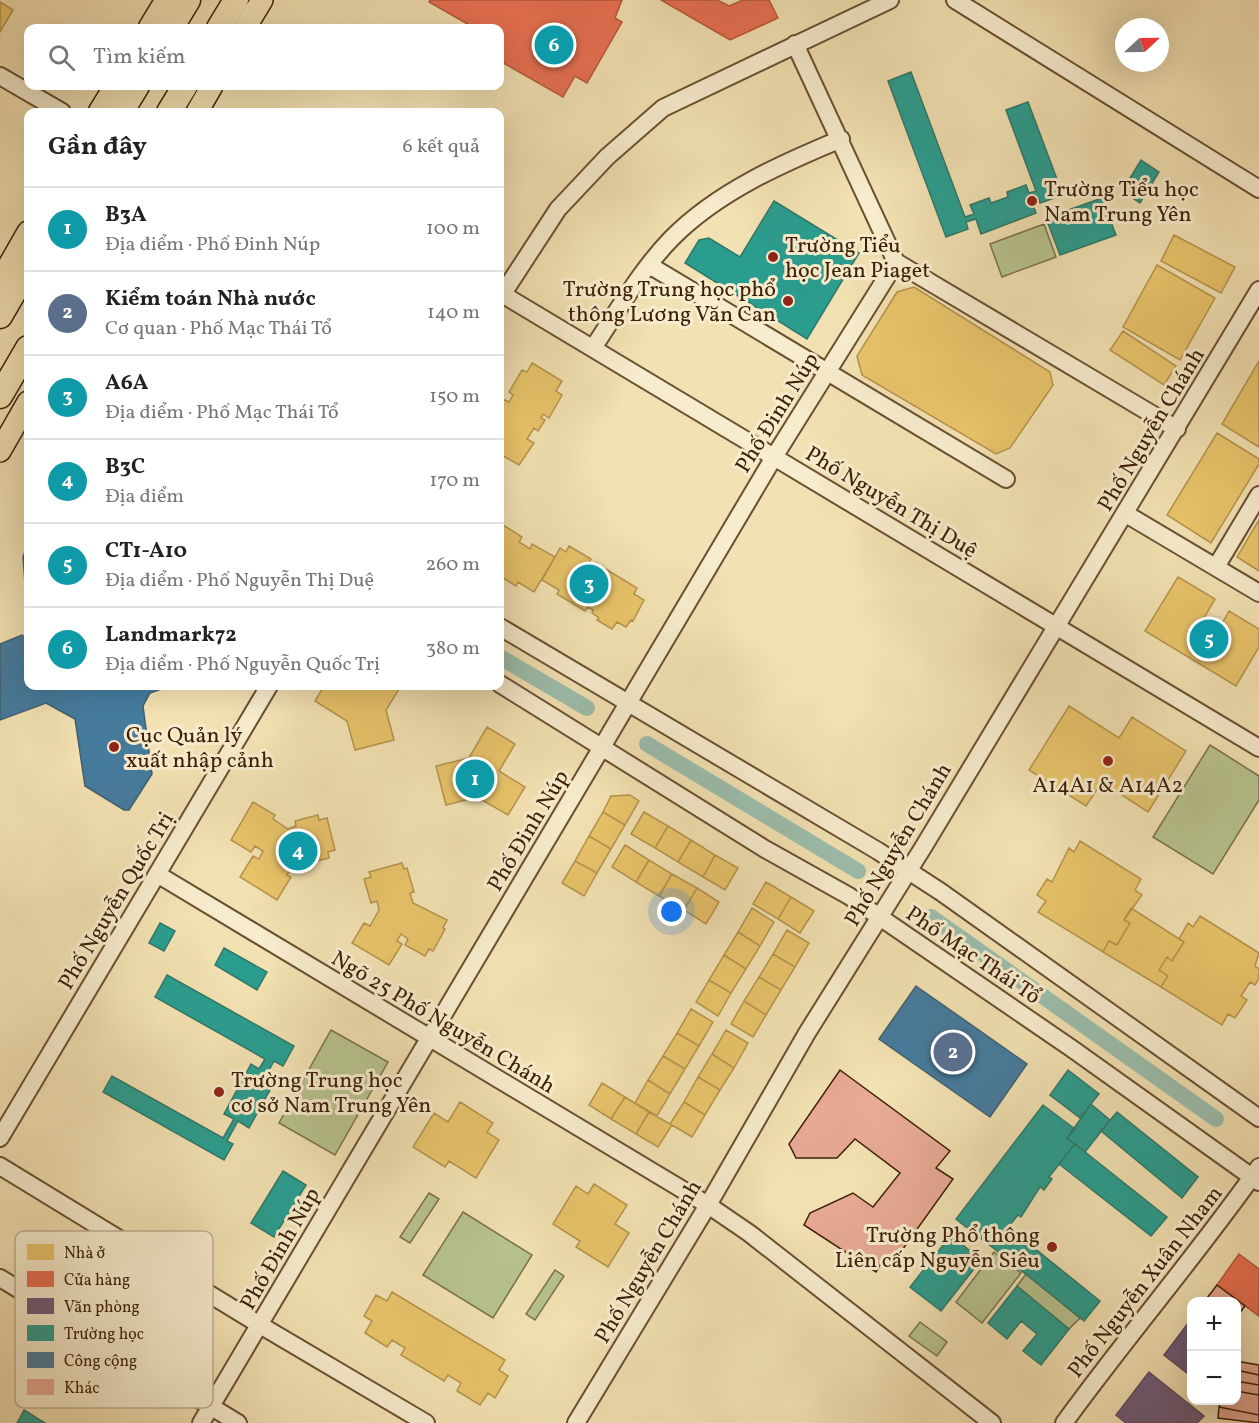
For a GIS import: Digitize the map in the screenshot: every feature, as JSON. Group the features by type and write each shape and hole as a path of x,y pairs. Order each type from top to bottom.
{"highway":[{"path":"173,24 188,0"},
{"path":"221,24 236,0"},
{"path":"123,108 135,90"},
{"path":"171,108 183,90"},
{"path":"0,316 24,275"},
{"path":"0,396 24,355"}],"main road":[{"path":"151,24 166,0"},
{"path":"247,24 262,0"},
{"path":"101,108 113,90"},
{"path":"198,108 210,90"},
{"path":"0,281 24,239"},
{"path":"0,451 24,410"}],"street":[{"path":"504,291 558,209 584,180 663,108 890,0"},
{"path":"955,0 1259,189"},
{"path":"795,44 841,139 896,262 1177,429"},
{"path":"0,76 24,90"},
{"path":"24,90 55,108"},
{"path":"593,348 649,265 685,226 724,197 785,162 841,139"},
{"name":"Phố Đinh Núp","path":"213,1404 774,457 896,262"},
{"path":"649,265 1006,479"},
{"name":"Phố Nguyễn Thị Duệ","path":"504,298 593,348 956,564 1054,626 1259,748"},
{"name":"Phố Nguyễn Chánh","path":"576,1423 708,1205 807,1033 908,871 1054,626 1126,514 1257,298"},
{"path":"1216,567 1259,495"},
{"path":"1126,514 1259,593"},
{"name":"Phố Mạc Thái Tổ","path":"504,629 908,871 1259,1118"},
{"name":"Phố Mạc Thái Tổ","path":"504,686 765,849 849,896 1257,1175"},
{"name":"Phố Nguyễn Quốc Trị","path":"0,1138 267,690"},
{"name":"Ngõ 25 Phố Nguyễn Chánh","path":"157,874 708,1205 749,1233 992,1423"},
{"path":"0,1166 106,1231"},
{"name":"Phố Nguyễn Xuân Nham","path":"1064,1423 1128,1336 1257,1175"},
{"path":"0,1278 15,1287"},
{"path":"213,1296 426,1423"},
{"name":"Phố Đinh Núp","path":"201,1423 210,1408"},
{"path":"213,1408 238,1423"}],"green space":[{"path":"1044,224 1056,257 1002,277 990,244"},
{"path":"1210,745 1259,776 1259,800 1213,874 1153,837"},
{"path":"331,1030 388,1062 335,1155 279,1123"},
{"path":"429,1193 439,1199 410,1243 400,1237"},
{"path":"463,1212 532,1255 493,1318 423,1275"},
{"path":"994,1252 1021,1273 982,1323 956,1302"},
{"path":"555,1270 564,1276 535,1320 526,1314"},
{"path":"1026,1274 1080,1318 1069,1329 1017,1286"},
{"path":"920,1322 947,1342 937,1356 909,1336"}],"building: Nhà ở":[{"path":"0,2 13,10 0,32"},
{"path":"1174,235 1235,267 1221,293 1161,261"},
{"path":"1157,265 1215,298 1180,360 1123,327"},
{"path":"914,287 1050,372 1053,385 1010,448 996,454 862,375 857,356 897,292"},
{"path":"1123,331 1176,366 1164,385 1110,350"},
{"path":"1259,361 1259,447 1222,424"},
{"path":"532,363 562,381 556,391 562,395 549,418 543,414 541,418 545,420 538,431 534,428 527,439 534,443 519,465 504,456 504,400 509,402 513,395 509,392 522,370 527,372"},
{"path":"1217,433 1259,459 1259,464 1211,543 1167,515"},
{"path":"1259,520 1259,571 1237,557"},
{"path":"504,526 522,537 519,542 530,549 532,544 555,557 534,592 518,582 516,586 504,578"},
{"path":"569,546 591,559 587,565 593,568 596,563 637,588 634,594 644,600 633,621 631,620 626,627 617,622 612,629 597,620 599,618 592,613 593,610 588,607 585,611 557,594 559,590 542,580 560,548 566,552"},
{"path":"1178,577 1215,599 1203,620 1219,629 1229,611 1259,629 1259,647 1236,686 1145,631"},
{"path":"322,690 398,690 386,710 394,740 355,750 347,721 315,701"},
{"name":"A14A1 & A14A2","path":"1069,706 1119,738 1132,717 1186,751 1148,812 1102,782 1086,806 1029,770"},
{"path":"487,727 515,744 499,771 525,787 508,815 477,797 446,805 436,766 469,758"},
{"path":"630,795 639,801 625,825 603,812 611,796"},
{"path":"253,802 275,815 273,819 288,829 296,826 295,821 318,815 319,820 327,818 335,850 328,852 329,858 305,864 304,859 295,861 287,875 291,877 277,900 240,877 253,856 259,859 263,851 255,846 251,852 231,840"},
{"path":"603,812 625,825 611,849 589,836"},
{"path":"644,812 668,826 655,848 631,834"},
{"path":"668,826 691,840 678,862 655,848"},
{"path":"589,836 611,849 597,873 575,861"},
{"path":"691,840 715,855 703,877 678,862"},
{"path":"1080,841 1141,879 1135,890 1142,895 1124,920 1130,923 1117,945 1109,941 1103,952 1038,912 1046,901 1037,895 1047,879 1052,882 1069,848 1074,852"},
{"path":"625,845 649,860 636,882 612,867"},
{"path":"715,855 738,868 725,890 703,877"},
{"path":"649,860 672,874 659,896 636,882"},
{"path":"575,861 597,873 584,896 562,883"},
{"path":"402,863 404,869 407,868 414,892 410,893 413,903 447,920 443,928 445,929 433,951 429,949 425,956 405,945 408,939 401,934 397,941 402,944 389,965 352,943 364,923 370,926 379,910 377,901 371,903 364,879 371,877 369,872"},
{"path":"672,874 697,888 684,910 659,896"},
{"path":"766,882 791,897 778,919 753,904"},
{"path":"697,888 719,902 706,924 684,910"},
{"path":"791,897 814,911 800,933 778,919"},
{"path":"752,908 774,922 760,946 738,932"},
{"path":"1131,908 1184,942 1172,961 1167,957 1159,970 1168,976 1161,987 1103,952 1109,941 1117,945 1130,923 1124,920"},
{"path":"1200,916 1259,953 1255,966 1259,969 1259,978 1255,985 1250,982 1241,996 1247,1000 1235,1018 1228,1014 1222,1025 1161,987 1168,976 1159,970 1167,957 1172,961 1184,942 1179,939 1188,923 1193,927"},
{"path":"787,930 809,943 795,967 773,954"},
{"path":"738,932 760,946 746,969 724,955"},
{"path":"773,954 795,967 781,990 759,977"},
{"path":"724,955 746,969 731,993 709,980"},
{"path":"759,977 781,990 766,1015 744,1001"},
{"path":"709,980 731,993 718,1016 696,1002"},
{"path":"744,1001 766,1015 753,1037 731,1024"},
{"path":"691,1009 713,1022 699,1046 677,1033"},
{"path":"726,1030 748,1043 734,1068 712,1054"},
{"path":"677,1033 699,1046 685,1069 663,1056"},
{"path":"712,1054 734,1068 720,1090 698,1077"},
{"path":"663,1056 685,1069 670,1094 648,1080"},
{"path":"698,1077 720,1090 705,1115 684,1102"},
{"path":"648,1080 670,1094 657,1116 635,1103"},
{"path":"602,1083 625,1097 611,1119 589,1105"},
{"path":"625,1097 649,1112 636,1134 611,1119"},
{"path":"460,1102 493,1123 487,1132 499,1140 476,1178 449,1161 445,1167 413,1147 434,1113 448,1122"},
{"path":"684,1102 705,1115 692,1137 670,1124"},
{"path":"649,1112 672,1125 658,1147 636,1134"},
{"path":"594,1184 627,1205 615,1224 629,1233 608,1267 576,1247 580,1241 553,1224 576,1186 588,1194"},
{"path":"392,1292 505,1360 499,1370 508,1376 495,1398 488,1393 480,1405 457,1391 461,1383 448,1375 444,1381 401,1355 405,1348 392,1340 387,1347 365,1333 372,1321 364,1316 376,1295 387,1301"}],"building: Cửa hàng":[{"path":"430,0 622,0 615,18 622,22 587,83 575,76 563,97 504,63 504,24 468,24 429,2"},
{"path":"661,0 717,0 729,6 743,0 769,0 778,18 730,40"},
{"path":"1239,1254 1259,1269 1259,1316 1241,1303 1241,1297 1233,1297 1217,1285"}],"building: Văn phòng":[{"path":"1187,1325 1187,1373 1164,1355"},
{"path":"1149,1372 1187,1402 1187,1405 1204,1416 1197,1423 1126,1423 1116,1415"}],"building: Trường học":[{"path":"911,72 965,217 974,214 970,205 989,198 991,203 1008,197 1007,192 1026,185 1029,193 1036,191 1006,110 1028,102 1063,195 1040,203 1039,199 1032,202 1036,213 981,234 976,219 966,222 968,229 946,237 888,81"},
{"path":"1141,160 1159,172 1140,203 1122,191"},
{"path":"1102,198 1116,235 1060,255 1046,218"},
{"name":"Trường Trung học phổ thông Lương Văn Can","path":"774,201 859,253 807,339 685,263 699,240 709,238 740,257"},
{"path":"160,923 175,931 164,951 149,943"},
{"path":"224,948 267,972 257,990 215,965"},
{"path":"167,975 294,1046 283,1066 274,1061 267,1074 276,1079 249,1128 238,1121 227,1141 233,1144 224,1160 103,1092 112,1076 223,1138 234,1119 224,1114 251,1064 259,1069 265,1059 155,997"},
{"path":"1068,1070 1099,1094 1080,1118 1050,1095"},
{"path":"1091,1104 1110,1120 1085,1152 1067,1138"},
{"path":"1043,1105 1075,1129 1067,1138 1075,1144 1049,1177 1052,1179 1044,1190 1040,1187 1021,1217 1018,1215 992,1247 956,1219"},
{"path":"1117,1112 1198,1177 1182,1198 1101,1131"},
{"path":"1075,1144 1167,1217 1151,1236 1059,1164"},
{"path":"283,1171 306,1185 274,1237 251,1223"},
{"path":"1008,1227 1100,1301 1084,1321 992,1247"},
{"path":"951,1235 981,1260 941,1311 910,1287"},
{"path":"1017,1286 1069,1329 1041,1365 1023,1351 1037,1334 1021,1321 1007,1339 988,1323"},
{"path":"24,1410 45,1423 17,1423"}],"building: Công cộng":[{"name":"Cục Quản lý xuất nhập cảnh","path":"22,635 24,636 24,690 159,690 150,693 143,706 152,774 129,810 124,810 85,786 75,719 46,703 0,720 0,644"},
{"path":"916,986 1027,1064 990,1117 879,1039"}],"building: Khác":[{"path":"840,1070 950,1151 936,1168 953,1179 890,1267 882,1262 876,1272 804,1225 810,1213 853,1193 873,1207 900,1173 855,1139 837,1158 796,1158 789,1144"},
{"path":"1217,1285 1233,1297 1208,1297"},
{"path":"1241,1362 1259,1365 1259,1375 1241,1371"},
{"path":"1241,1371 1259,1375 1259,1385 1241,1382"},
{"path":"1241,1382 1259,1385 1259,1395 1241,1392"},
{"path":"1241,1392 1259,1395 1259,1415 1219,1407 1220,1405 1241,1405"},
{"path":"1219,1407 1259,1415 1259,1423 1218,1418"}],"waterway":[{"path":"504,659 587,708"},
{"path":"647,744 858,871"},
{"path":"931,917 1216,1119"}],"place":[{"name":"Landmark72","path":"554,45"},
{"name":"Trường Tiểu học Nam Trung Yên","path":"1032,201"},
{"name":"Trường Tiểu học Jean Piaget","path":"773,257"},
{"name":"Trường Trung học phổ thông Lương Văn Can","path":"788,301"},
{"name":"A6A","path":"589,584"},
{"name":"CT1-A10","path":"1209,639"},
{"name":"Cục Quản lý xuất nhập cảnh","path":"114,747"},
{"name":"A14A1 & A14A2","path":"1108,761"},
{"name":"B3A","path":"475,779"},
{"name":"B3C","path":"298,851"},
{"name":"Kiểm toán Nhà nước","path":"953,1052"},
{"name":"Trường Trung học cơ sở Nam Trung Yên","path":"219,1092"},
{"name":"Trường Phổ thông Liên cấp Nguyễn Siêu","path":"1052,1247"}]}
